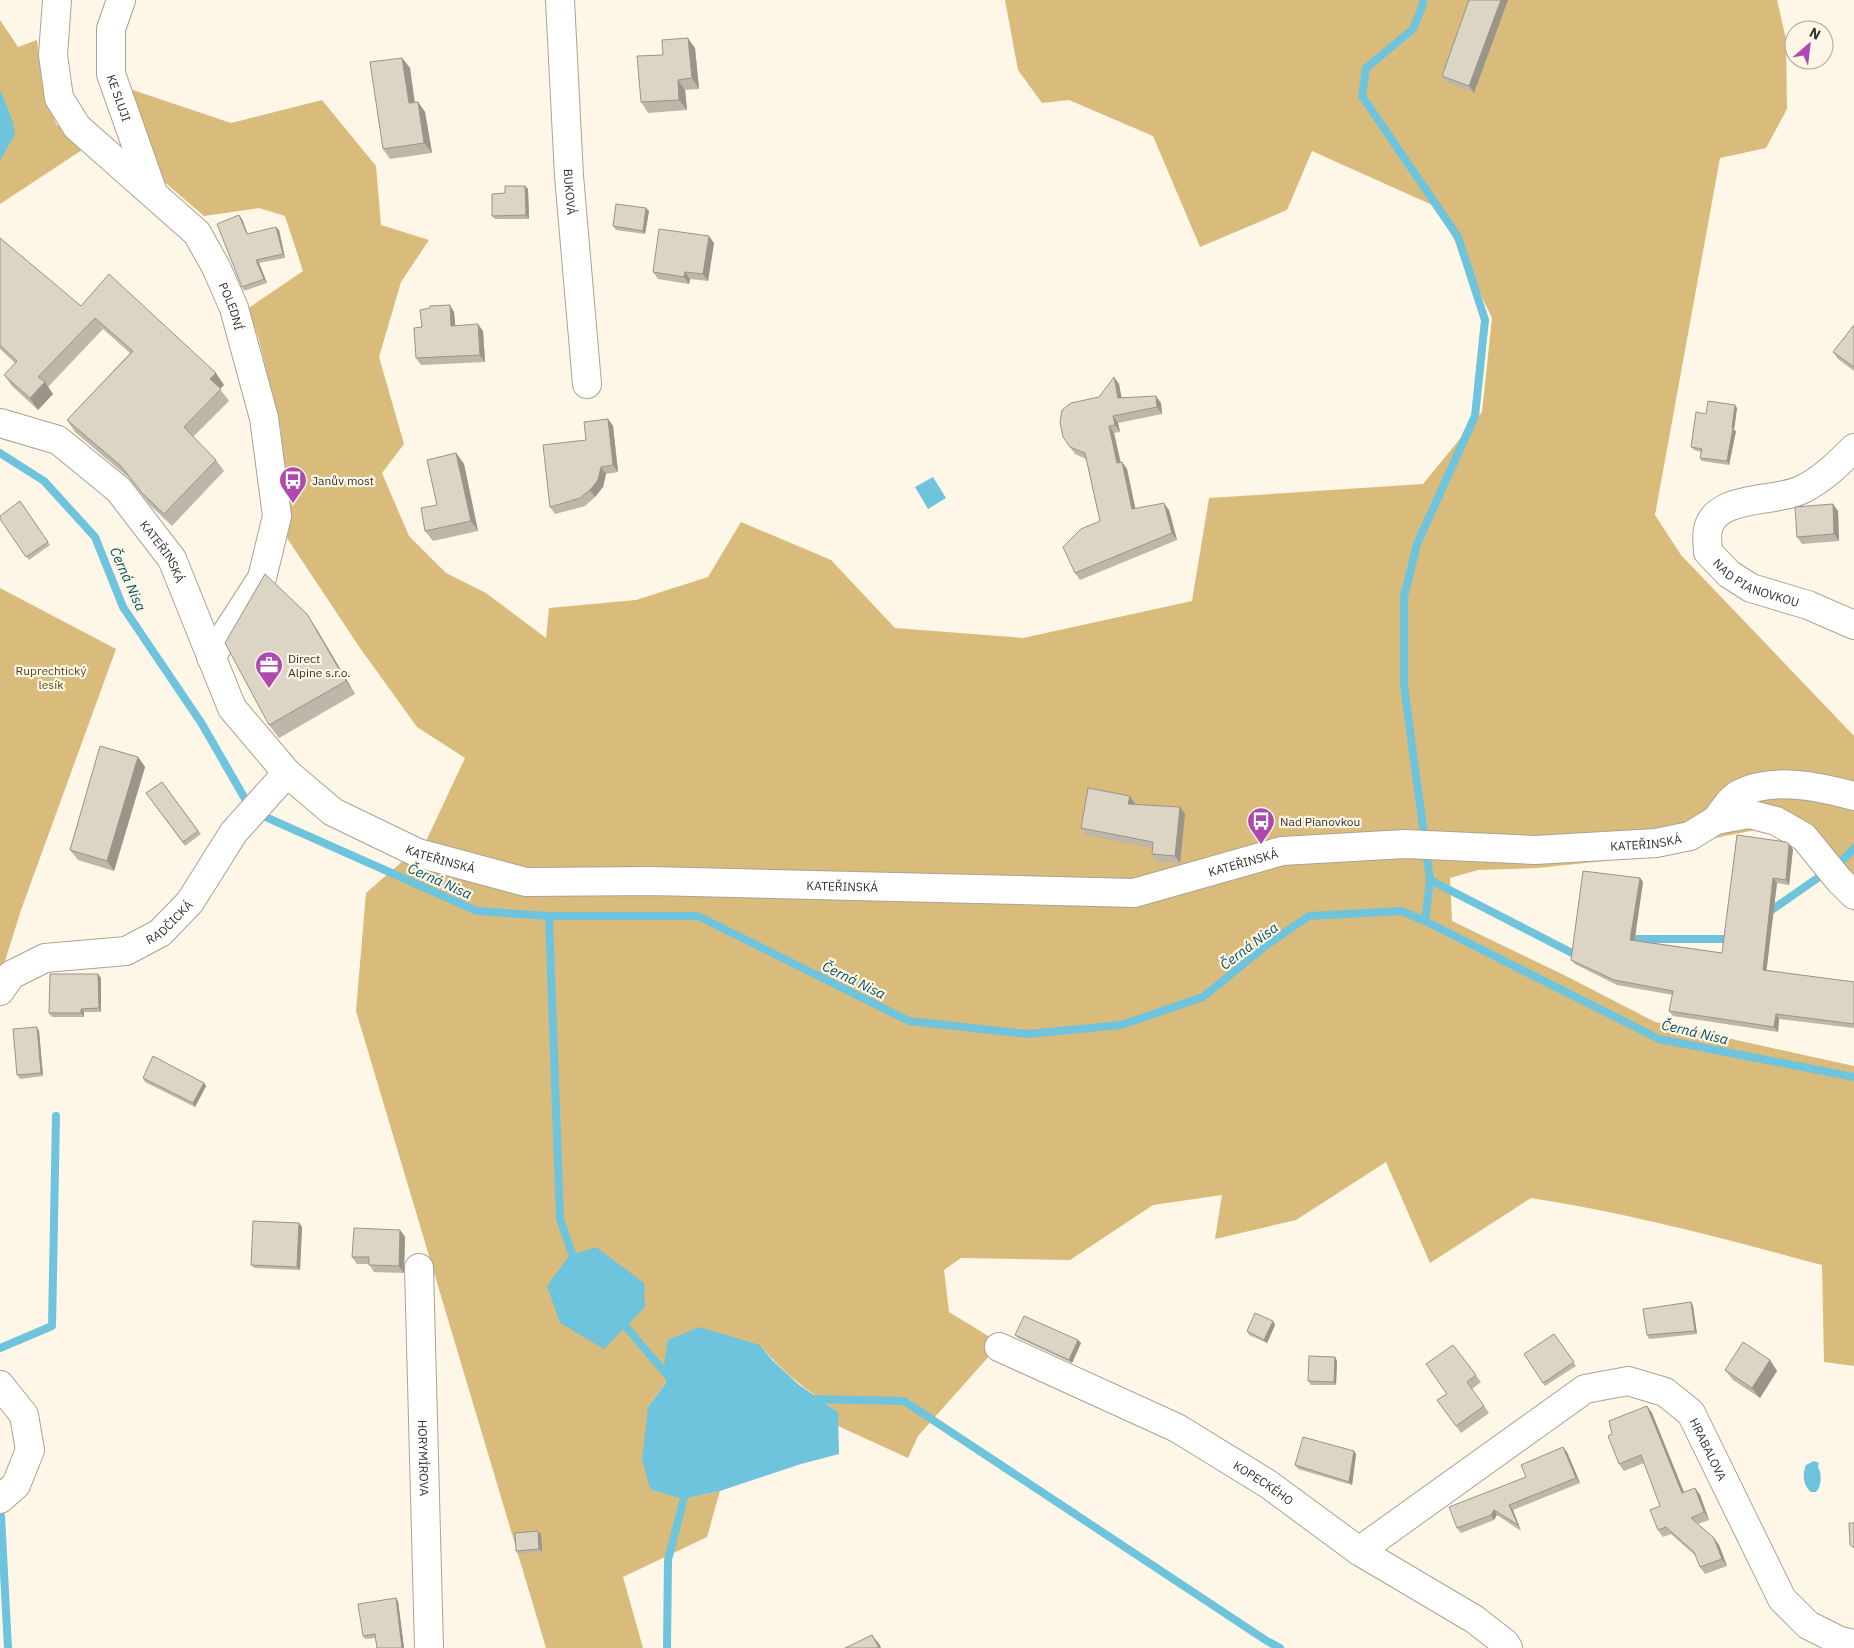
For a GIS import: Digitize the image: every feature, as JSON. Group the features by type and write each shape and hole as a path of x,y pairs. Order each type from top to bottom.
{"street":[{"name":"POLEDNÍ","path":"57,0 53,54 59,98 77,127 197,233 216,267 234,308 264,418 277,516 262,578 211,657"},
{"name":"KE SLUJI","path":"121,0 111,29 111,74 153,193"},
{"name":"BUKOVÁ","path":"560,0 569,176 587,384"},
{"name":"KATEŘINSKÁ","path":"0,423 58,440 119,490 172,559 232,708 288,773 333,812 418,853 526,882 650,881 1134,893 1282,851 1405,844 1535,850 1656,843 1690,836 1716,820 1749,814 1776,821 1804,837 1839,880 1854,895"},
{"name":"NAD PIANOVKOU","path":"1854,448 1831,471 1802,490 1737,504 1720,511 1714,516 1708,530 1708,552 1729,574 1750,588 1808,605 1854,625"},
{"name":"RADČICKÁ","path":"0,991 11,975 45,958 126,951 160,933 190,902 234,832 288,773"},
{"path":"1716,820 1738,794 1753,788 1778,784 1816,786 1854,796"},
{"name":"HORYMÍROVA","path":"420,1268 429,1648"},
{"name":"KOPECKÉHO","path":"1000,1347 1177,1428 1268,1484 1359,1551 1474,1619 1505,1643 1508,1648"},
{"name":"HRABALOVA","path":"1359,1551 1585,1389 1628,1381 1665,1392 1691,1413 1782,1599 1808,1625 1840,1641 1854,1644"},
{"path":"0,1385 24,1415 30,1450 16,1485 0,1499"}],"green space":[{"path":"1005,0 1777,0 1784,30 1784,70 1786,70 1787,109 1766,148 1720,158 1655,515 1681,555 1854,736 1854,912 1822,845 1766,828 1720,837 1650,856 1538,868 1478,870 1450,878 1452,921 1568,977 1655,1022 1854,1066 1854,1366 1824,1362 1822,1265 1714,1236 1641,1219 1531,1198 1430,1263 1386,1162 1296,1220 1215,1239 1222,1195 1153,1205 1070,1260 961,1258 944,1270 949,1312 1008,1348 991,1354 918,1436 908,1458 838,1426 838,1412 787,1373 760,1345 664,1363 666,1383 648,1407 683,1499 720,1491 707,1537 623,1577 643,1648 546,1648 356,1011 366,893 426,841 465,758 417,727 360,648 287,538 282,476 281,430 258,336 247,309 303,271 285,216 259,208 204,216 161,179 127,88 231,123 322,100 376,166 381,225 429,240 401,282 379,357 404,444 382,473 409,536 446,573 486,593 546,638 549,608 636,600 708,577 741,522 831,560 895,628 1023,638 1192,601 1209,498 1423,484 1482,412 1492,318 1439,208 1312,151 1287,210 1200,247 1153,136 1069,100 1042,103 1018,70"},
{"path":"0,20 18,47 37,40 42,80 56,124 85,148 0,204"},
{"name":"Ruprechtický lesík","path":"0,588 116,649 21,910 0,977"}],"water":[{"path":"0,89 13,122 15,134 0,161"},
{"path":"933,477 946,498 928,509 915,487"},
{"path":"596,1247 644,1283 645,1307 604,1349 560,1323 547,1286 569,1256"},
{"path":"699,1327 760,1345 772,1360 798,1384 838,1412 839,1454 801,1464 720,1491 683,1499 650,1489 642,1459 648,1407 666,1383 664,1363 668,1340"},
{"path":"1814,1461 1819,1463 1821,1480 1816,1492 1811,1492 1805,1483 1804,1472 1806,1465"}],"building":[{"path":"1469,0 1501,0 1469,86 1442,76"},
{"path":"688,38 692,78 678,80 679,100 641,102 637,56 663,55 662,40"},
{"path":"402,58 409,103 418,102 424,143 383,149 370,62"},
{"path":"505,186 525,186 526,215 492,216 492,194 505,193"},
{"path":"616,204 646,208 643,231 613,226"},
{"path":"239,215 247,234 276,227 283,254 256,260 264,279 242,287 217,224"},
{"path":"659,229 709,236 703,274 685,272 684,277 653,272"},
{"path":"0,238 81,306 109,274 216,373 210,379 221,389 184,427 216,460 164,514 142,493 121,466 67,420 133,351 95,318 38,377 45,382 30,398 4,375 17,361 0,345"},
{"path":"450,305 451,326 478,324 480,355 416,358 414,328 422,327 420,310 430,308 430,306"},
{"path":"1854,325 1854,367 1833,352"},
{"path":"1114,377 1118,398 1156,396 1157,407 1113,416 1115,425 1109,426 1117,463 1122,462 1132,509 1164,503 1172,533 1075,573 1063,547 1081,529 1100,521 1085,453 1070,447 1063,437 1060,422 1062,410 1071,403 1099,397"},
{"path":"1708,401 1735,405 1727,461 1700,458 1702,449 1691,447 1696,412 1706,414"},
{"path":"608,419 613,465 601,467 598,480 580,498 550,507 543,445 586,440 584,422"},
{"path":"456,453 471,521 425,531 421,508 437,505 427,460"},
{"path":"20,501 48,542 26,557 0,519 0,516"},
{"path":"1833,504 1834,534 1797,537 1795,507"},
{"path":"265,574 307,614 346,681 269,725 225,643"},
{"path":"100,746 138,757 107,861 70,850"},
{"path":"162,782 198,831 183,842 146,793"},
{"path":"1088,788 1130,796 1128,804 1180,807 1175,856 1152,854 1153,842 1081,828"},
{"path":"1737,835 1789,844 1786,880 1773,878 1763,970 1854,982 1854,1024 1776,1014 1774,1027 1669,1011 1673,991 1614,980 1571,960 1583,871 1640,878 1630,940 1722,953"},
{"path":"50,974 98,974 99,1008 81,1009 81,1013 49,1013"},
{"path":"37,1027 41,1073 17,1075 13,1029"},
{"path":"153,1056 204,1083 193,1103 143,1078"},
{"path":"253,1221 299,1223 297,1267 251,1265"},
{"path":"354,1228 400,1230 399,1266 369,1265 369,1257 352,1257"},
{"path":"1691,1302 1695,1331 1647,1335 1643,1309"},
{"path":"1255,1313 1273,1321 1264,1340 1247,1331"},
{"path":"1024,1316 1078,1340 1069,1360 1015,1335"},
{"path":"1554,1334 1574,1362 1543,1383 1524,1354"},
{"path":"1743,1342 1770,1360 1752,1388 1725,1370"},
{"path":"1453,1345 1476,1375 1467,1382 1484,1406 1456,1426 1437,1400 1447,1394 1426,1364"},
{"path":"1309,1356 1335,1357 1334,1382 1308,1381"},
{"path":"1647,1406 1682,1493 1695,1488 1704,1512 1691,1518 1714,1538 1722,1559 1700,1567 1694,1552 1666,1527 1658,1530 1650,1510 1660,1506 1641,1455 1619,1464 1608,1436 1612,1434 1609,1421"},
{"path":"1303,1437 1354,1451 1349,1482 1295,1465"},
{"path":"1563,1447 1576,1478 1509,1505 1518,1525 1494,1510 1491,1515 1457,1528 1449,1507 1526,1477 1521,1465"},
{"path":"1849,1523 1854,1523 1854,1548 1850,1545"},
{"path":"538,1531 539,1549 516,1551 515,1533"},
{"path":"396,1598 402,1648 377,1648 375,1634 363,1636 358,1604"},
{"path":"872,1635 879,1648 845,1648"}],"waterway":[{"path":"1423,0 1413,29 1366,68 1362,96 1458,237 1485,320 1475,416 1417,544 1404,597 1404,685 1430,880 1425,921"},
{"name":"Černá Nisa","path":"0,453 44,481 95,537 123,607 202,724 252,811 477,911 549,916 698,916 909,1021 1028,1034 1121,1025 1203,997 1268,944 1309,916 1401,911 1425,921 1659,1039 1854,1077"},
{"path":"1766,914 1842,861 1854,848"},
{"path":"1430,880 1574,954 1580,952"},
{"path":"549,916 560,1219 576,1265"},
{"path":"1624,939 1732,938"},
{"path":"0,1348 52,1326 56,1116"},
{"path":"620,1320 668,1376 673,1378"},
{"path":"811,1399 904,1401 1280,1648"},
{"path":"667,1648 668,1560 686,1490"},
{"path":"1,1516 8,1648"}],"place":[{"name":"Janův most","path":"293,504"},
{"name":"Direct Alpine s.r.o.","path":"269,689"},
{"name":"Nad Pianovkou","path":"1261,845"}]}
